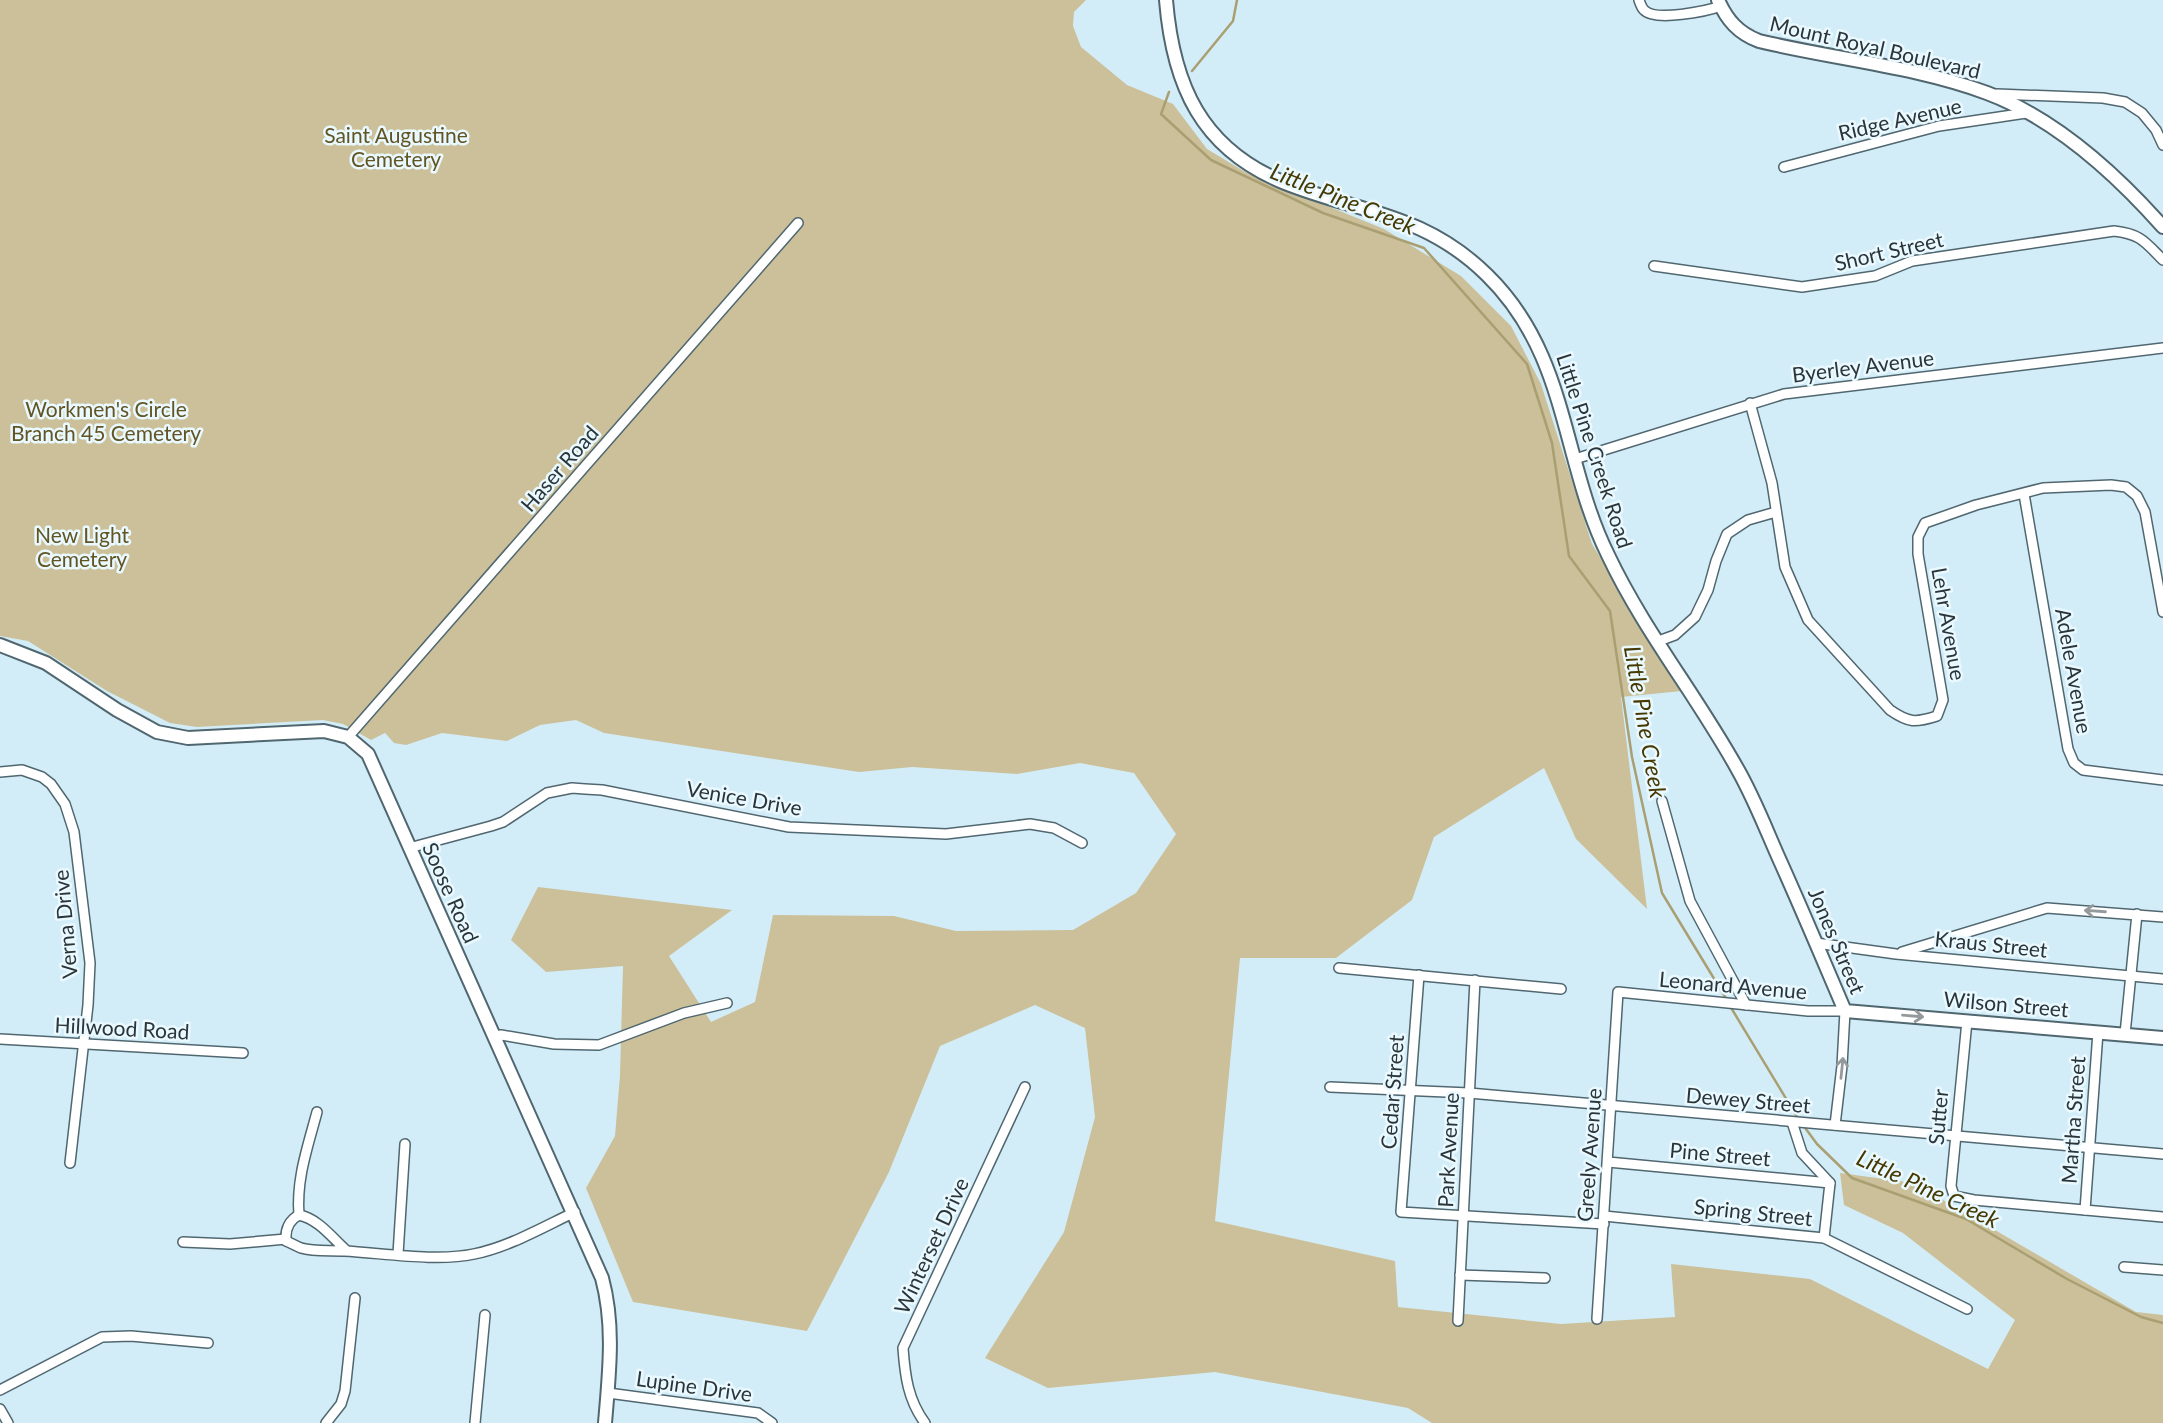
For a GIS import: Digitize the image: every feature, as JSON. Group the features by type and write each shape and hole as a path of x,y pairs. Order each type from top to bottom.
{"street":[{"name":"Little Pine Creek Road","path":"1166,0 1171,41 1181,83 1205,122 1236,155 1255,169 1288,184 1390,215 1422,229 1466,256 1504,292 1545,358 1587,502 1606,552 1656,642 1738,769 1763,821"},
{"path":"1640,0 1647,13 1670,15 1692,14 1719,3"},
{"name":"Mount Royal Boulevard","path":"1719,3 1736,28 1759,41 1951,82 1989,94 2026,113 2092,157 2163,227"},
{"path":"1989,94 2103,98 2125,102 2160,129 2163,145"},
{"name":"Ridge Avenue","path":"1784,167 1939,126 2026,113"},
{"name":"Haser Road","path":"348,737 798,223"},
{"name":"Short Street","path":"1654,266 1802,287 1875,276 1912,261 2114,231 2132,233 2163,260"},
{"name":"Byerley Avenue","path":"1575,459 1751,402 1784,394 2163,348"},
{"name":"Lehr Avenue","path":"1751,402 1772,482 1785,568 1808,620 1890,710 1902,718 1919,722 1937,716 1943,700 1918,554 1918,537 1925,523 1976,505 2043,488 2111,485 2126,487 2137,496 2145,512 2163,612"},
{"name":"Adele Avenue","path":"2024,494 2068,749 2074,763 2083,770 2163,780"},
{"path":"1656,642 1675,635 1695,617 1708,590 1727,534 1748,520 1776,512"},
{"path":"0,645 46,663 140,724 165,734 210,738 315,731 348,737"},
{"name":"Soose Road","path":"348,737 368,754 575,1212 602,1278 608,1300 611,1333 605,1423"},
{"name":"Verna Drive","path":"0,772 22,770 42,777 60,794 70,817 89,949 88,1005 70,1163"},
{"name":"Venice Drive","path":"409,848 491,827 547,793 572,788 602,790 813,830 946,834 1030,824 1054,828 1082,843"},
{"path":"1662,802 1690,901 1746,1005"},
{"name":"Jones Street","path":"1763,821 1845,1011 1835,1125"},
{"path":"1896,954 2047,908 2163,917"},
{"path":"2125,1034 2137,914"},
{"name":"Kraus Street","path":"1816,943 1896,954 2163,979"},
{"path":"1339,968 1561,989"},
{"name":"Cedar Street","path":"1401,1212 1419,975"},
{"name":"Park Avenue","path":"1458,1321 1475,980"},
{"name":"Leonard Avenue","path":"1618,992 1808,1011 1845,1011"},
{"name":"Greely Avenue","path":"1597,1319 1618,992"},
{"path":"495,1036 554,1044 599,1045 684,1013 727,1003"},
{"name":"Wilson Street","path":"1845,1011 2163,1038"},
{"name":"Sutter","path":"1967,1021 1951,1186 1954,1196 2085,1210"},
{"name":"Martha Street","path":"2085,1210 2098,1032"},
{"name":"Hillwood Road","path":"0,1040 243,1053"},
{"name":"Winterset Drive","path":"925,1423 915,1408 905,1378 903,1348 1026,1087"},
{"name":"Dewey Street","path":"1330,1087 1469,1093 2163,1154"},
{"path":"299,1215 299,1180 317,1112"},
{"path":"1792,1122 1802,1153 1830,1183 1824,1238"},
{"path":"398,1254 405,1144"},
{"name":"Pine Street","path":"1608,1162 1830,1183"},
{"path":"2085,1210 2163,1217"},
{"path":"183,1242 230,1244 286,1238 302,1248 455,1256 475,1254 498,1247 575,1212"},
{"name":"Spring Street","path":"1401,1212 1604,1220 1824,1238 1967,1309"},
{"path":"286,1238 289,1223 299,1215"},
{"path":"299,1215 320,1226 347,1251"},
{"path":"2124,1267 2163,1270"},
{"path":"1460,1275 1545,1278"},
{"path":"326,1423 341,1404 345,1391 355,1298"},
{"path":"475,1423 485,1315"},
{"path":"0,1390 102,1337 131,1336 208,1343"},
{"name":"Lupine Drive","path":"608,1393 758,1413 772,1423"},
{"path":"0,1409 8,1423"}],"green space":[{"path":"0,0 1086,0 1074,12 1073,26 1081,47 1127,85 1173,104 1207,149 1247,173 1384,229 1461,276 1511,326 1541,384 1592,544 1682,691 1621,697 1647,909 1576,839 1544,768 1434,837 1412,900 1336,958 1240,958 1215,1221 1395,1261 1398,1307 1561,1324 1675,1317 1671,1264 1810,1279 1988,1369 2015,1320 1903,1233 1844,1205 1840,1173 1914,1183 2136,1312 2163,1315 2163,1423 1432,1423 1408,1408 1215,1372 1048,1388 985,1358 1064,1232 1095,1117 1085,1028 1035,1005 940,1046 889,1172 807,1331 633,1302 586,1188 615,1136 620,1075 623,966 546,972 511,940 538,887 732,910 669,956 711,1022 755,1002 773,915 894,916 956,931 1073,930 1136,893 1176,834 1134,773 1080,763 1017,774 912,767 859,772 604,733 576,720 540,725 507,741 442,733 406,745 394,743 385,733 371,740 343,724 323,720 197,727 170,723 107,691 28,641 0,636"}],"waterway":[{"name":"Little Pine Creek","path":"1192,71 1233,21 1237,0"},
{"name":"Little Pine Creek","path":"1169,92 1161,114 1211,160 1323,213 1424,248 1527,364 1552,443 1569,556 1610,611 1632,757 1662,893 1727,1000"},
{"name":"Little Pine Creek","path":"1730,1006 1799,1120"},
{"name":"Little Pine Creek","path":"1803,1125 1817,1144 1852,1178 1966,1219 2067,1279 2141,1317 2163,1323"}],"park label":[{"name":"Saint Augustine Cemetery","path":"396,148"},
{"name":"Workmen's Circle Branch 45 Cemetery","path":"106,422"},
{"name":"New Light Cemetery","path":"82,548"}]}
